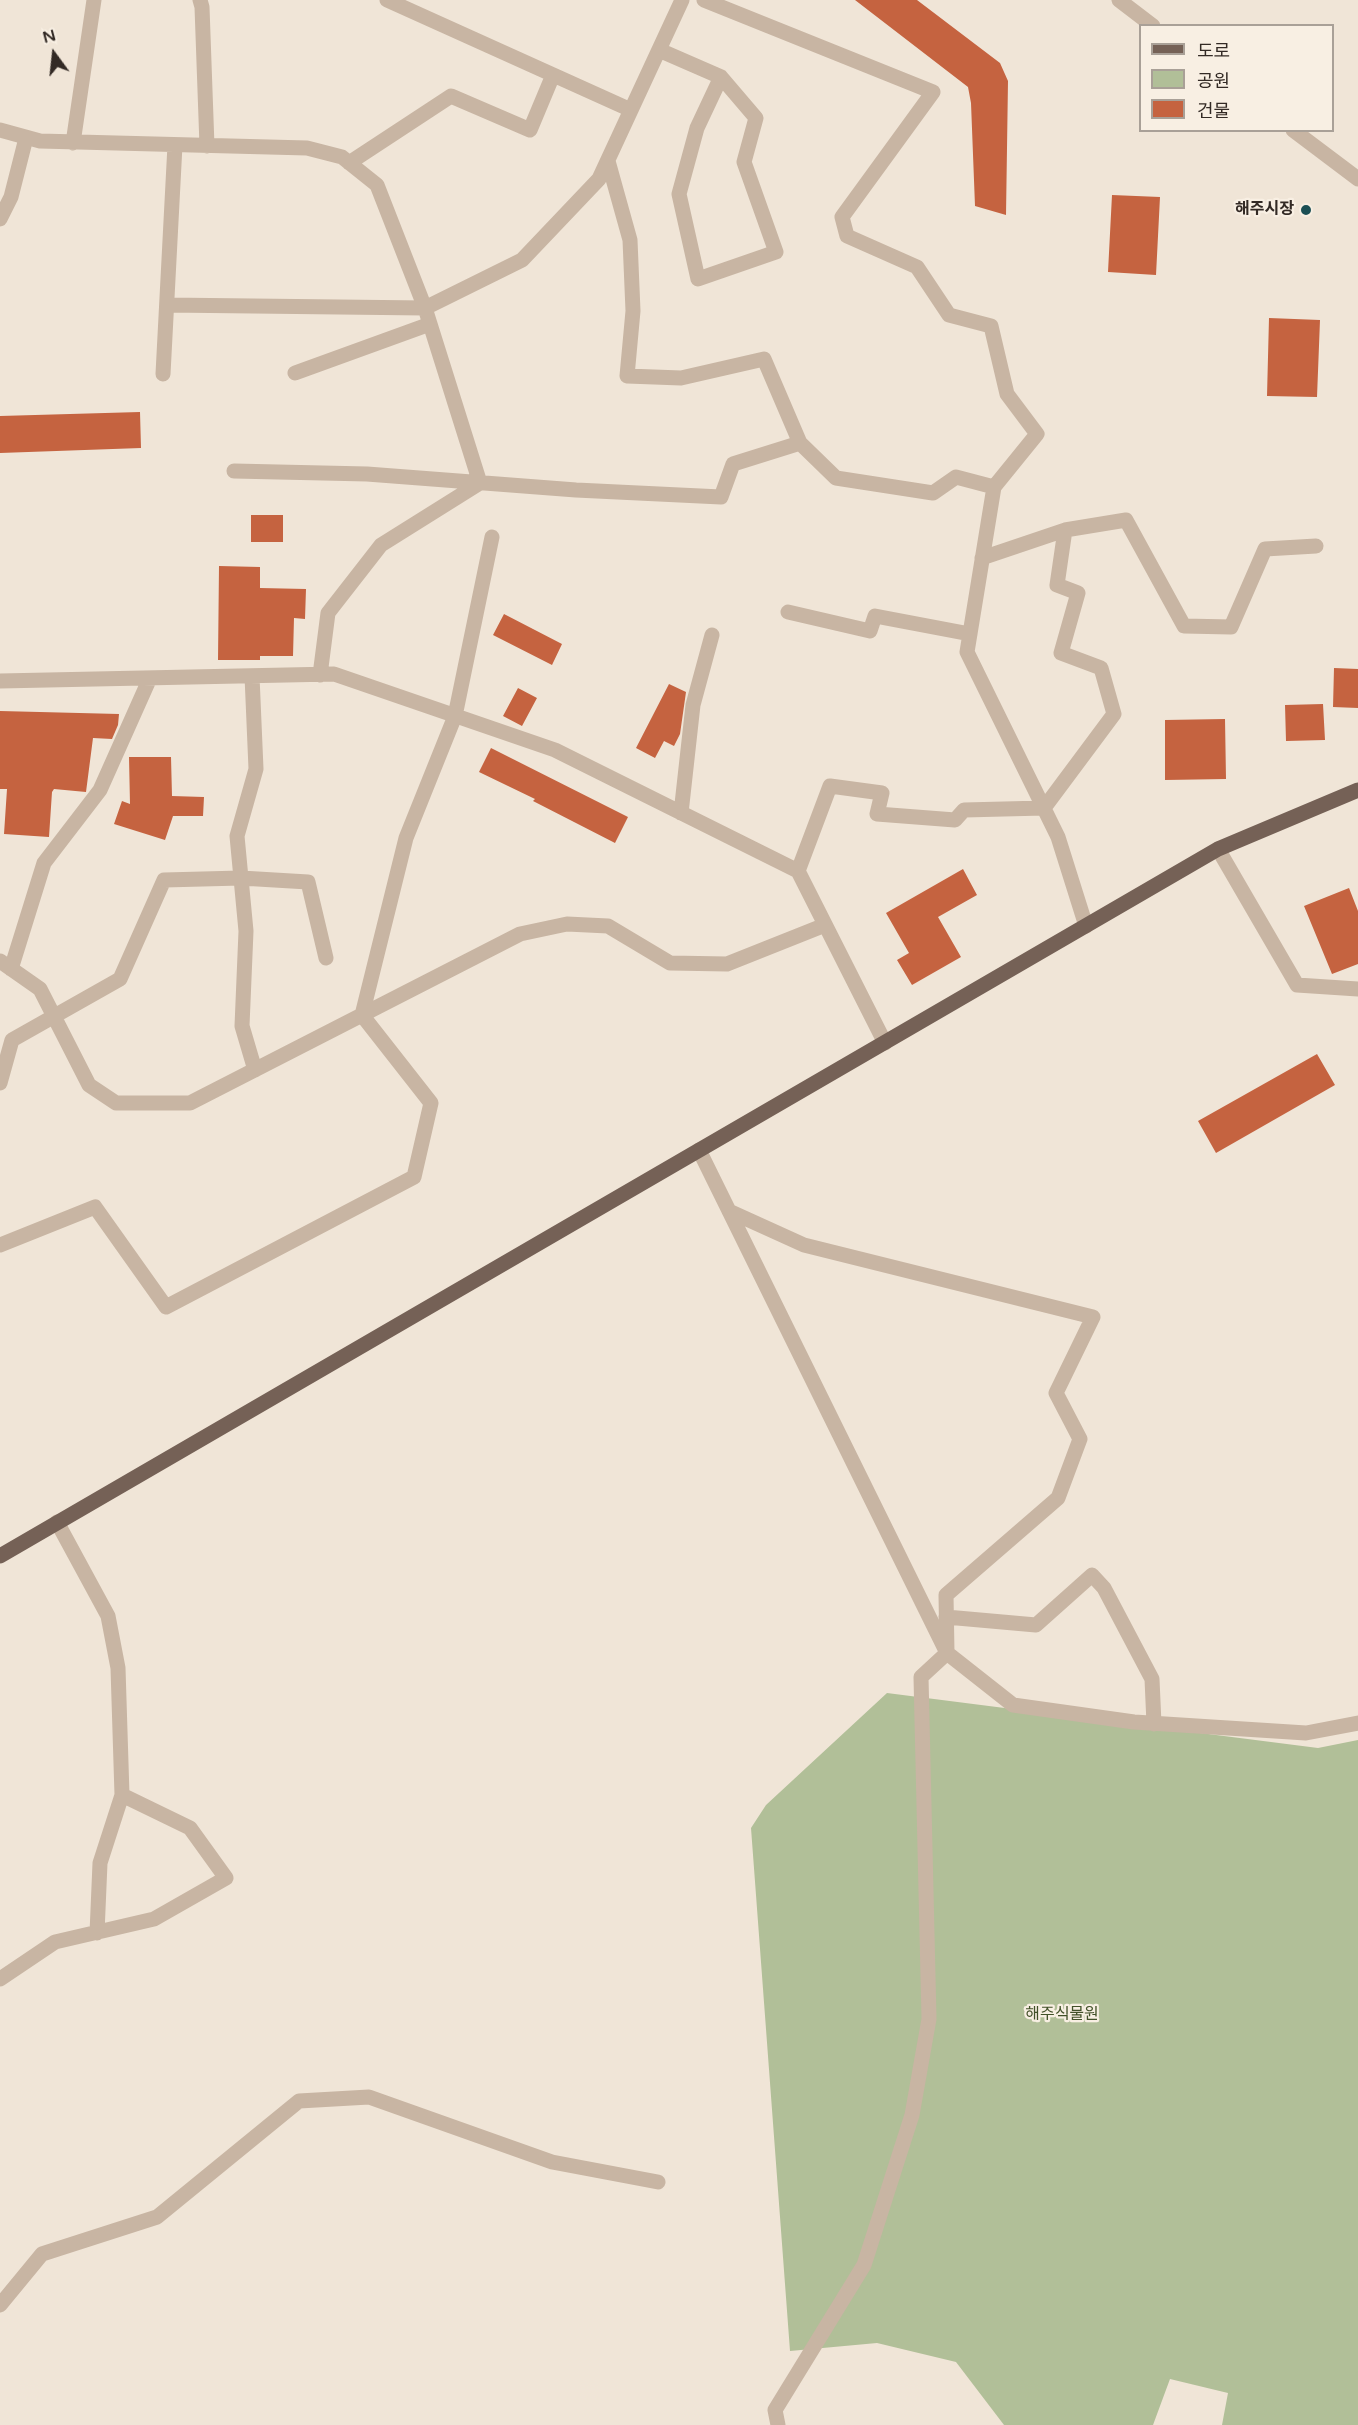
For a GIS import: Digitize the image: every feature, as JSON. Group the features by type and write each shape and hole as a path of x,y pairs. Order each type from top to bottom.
{"main road":[{"path":"0,1556 1218,849 1358,790"}],"street":[{"path":"72,143 94,0"},
{"path":"200,0 207,146"},
{"path":"387,0 631,110"},
{"path":"167,305 425,308 522,260 599,179 682,0"},
{"path":"704,0 933,92 842,217 847,236 917,267 949,315 991,326 1007,394 1037,434 994,487 967,652 1058,837 1086,926"},
{"path":"1119,0 1150,24"},
{"path":"659,50 721,77 756,118 744,162 776,252 698,279 679,194 696,128 721,77"},
{"path":"349,163 451,96 530,130 553,75"},
{"path":"0,130 40,141 307,148 342,157 377,185 425,308 480,483"},
{"path":"1296,132 1358,179"},
{"path":"0,219 11,197 26,138"},
{"path":"163,374 175,145"},
{"path":"608,161 630,240 633,311 627,376 681,378 764,359 800,443 836,478 933,493 956,477 994,487"},
{"path":"295,373 430,324"},
{"path":"234,471 368,474 721,497 733,464 800,443"},
{"path":"320,675 328,613 381,545 480,483"},
{"path":"982,558 1065,530 1126,519 1184,626 1231,627 1265,549 1316,546"},
{"path":"1044,808 1114,714 1101,668 1061,653 1078,593 1057,585 1065,530"},
{"path":"362,1015 406,838 455,716 492,537"},
{"path":"788,612 870,631 875,616 970,634"},
{"path":"681,813 693,705 712,635"},
{"path":"0,681 334,674 555,750 798,871 885,1042"},
{"path":"252,676 256,769 237,836 246,931 242,1026 255,1070"},
{"path":"150,678 100,790 44,863 6,965 39,989 89,1085 116,1102 190,1103 520,934 567,924 608,926 670,963 727,964 825,925"},
{"path":"798,871 830,786 882,793 878,814 955,820 964,810 1044,808"},
{"path":"1218,849 1297,985 1358,989"},
{"path":"0,1083 12,1040 120,979 164,880 241,878 308,882 326,958"},
{"path":"0,1245 95,1207 166,1307 414,1178 431,1103 362,1015"},
{"path":"699,1150 947,1653 1013,1705 1154,1724 1305,1733 1358,1724"},
{"path":"729,1211 804,1245 1093,1317 1056,1393 1080,1439 1058,1498 946,1594 947,1653 921,1677 929,2019 912,2115 864,2265 775,2410 778,2425"},
{"path":"57,1522 108,1616 118,1668 122,1795 100,1863 97,1933"},
{"path":"946,1617 1036,1625 1092,1575 1104,1588 1152,1680 1154,1724"},
{"path":"0,1979 55,1942 154,1919 226,1878 190,1828 122,1795"},
{"path":"0,2305 42,2254 157,2217 299,2101 369,2097 552,2162 658,2182"}],"green space":[{"name":"해주식물원","path":"887,1693 1318,1748 1358,1740 1358,2425 1222,2425 1228,2393 1170,2379 1153,2425 1004,2425 956,2362 877,2343 790,2351 751,1828 766,1805"}],"building":[{"path":"855,0 917,0 1000,63 1008,81 1006,215 975,206 971,103 968,87"},
{"path":"1112,195 1160,197 1156,275 1108,272"},
{"path":"1269,318 1320,320 1317,397 1267,396"},
{"path":"140,412 141,448 0,453 0,416"},
{"path":"251,515 283,515 283,542 251,542"},
{"path":"219,566 260,567 260,588 306,589 305,619 294,618 293,656 260,656 260,660 218,660"},
{"path":"504,614 562,644 552,665 493,635"},
{"path":"1334,668 1358,669 1358,708 1333,707"},
{"path":"669,684 686,692 680,734 674,746 664,741 655,758 636,748"},
{"path":"518,688 537,698 522,726 503,716"},
{"path":"1323,704 1325,740 1286,741 1285,705"},
{"path":"0,711 119,714 118,725 112,739 93,738 86,792 54,789 52,792 49,837 4,834 7,789 0,789"},
{"path":"1225,719 1226,779 1165,780 1165,720"},
{"path":"491,748 628,817 615,843 533,801 535,799 479,772"},
{"path":"129,757 171,757 172,796 204,797 203,816 173,816 165,840 114,824 122,801 130,804"},
{"path":"963,869 977,895 938,917 961,957 912,985 897,960 909,953 886,913"},
{"path":"1349,888 1358,911 1358,964 1332,974 1304,906"},
{"path":"1317,1054 1335,1085 1216,1153 1198,1121"}],"place":[{"name":"해주시장","path":"1306,210"}]}
